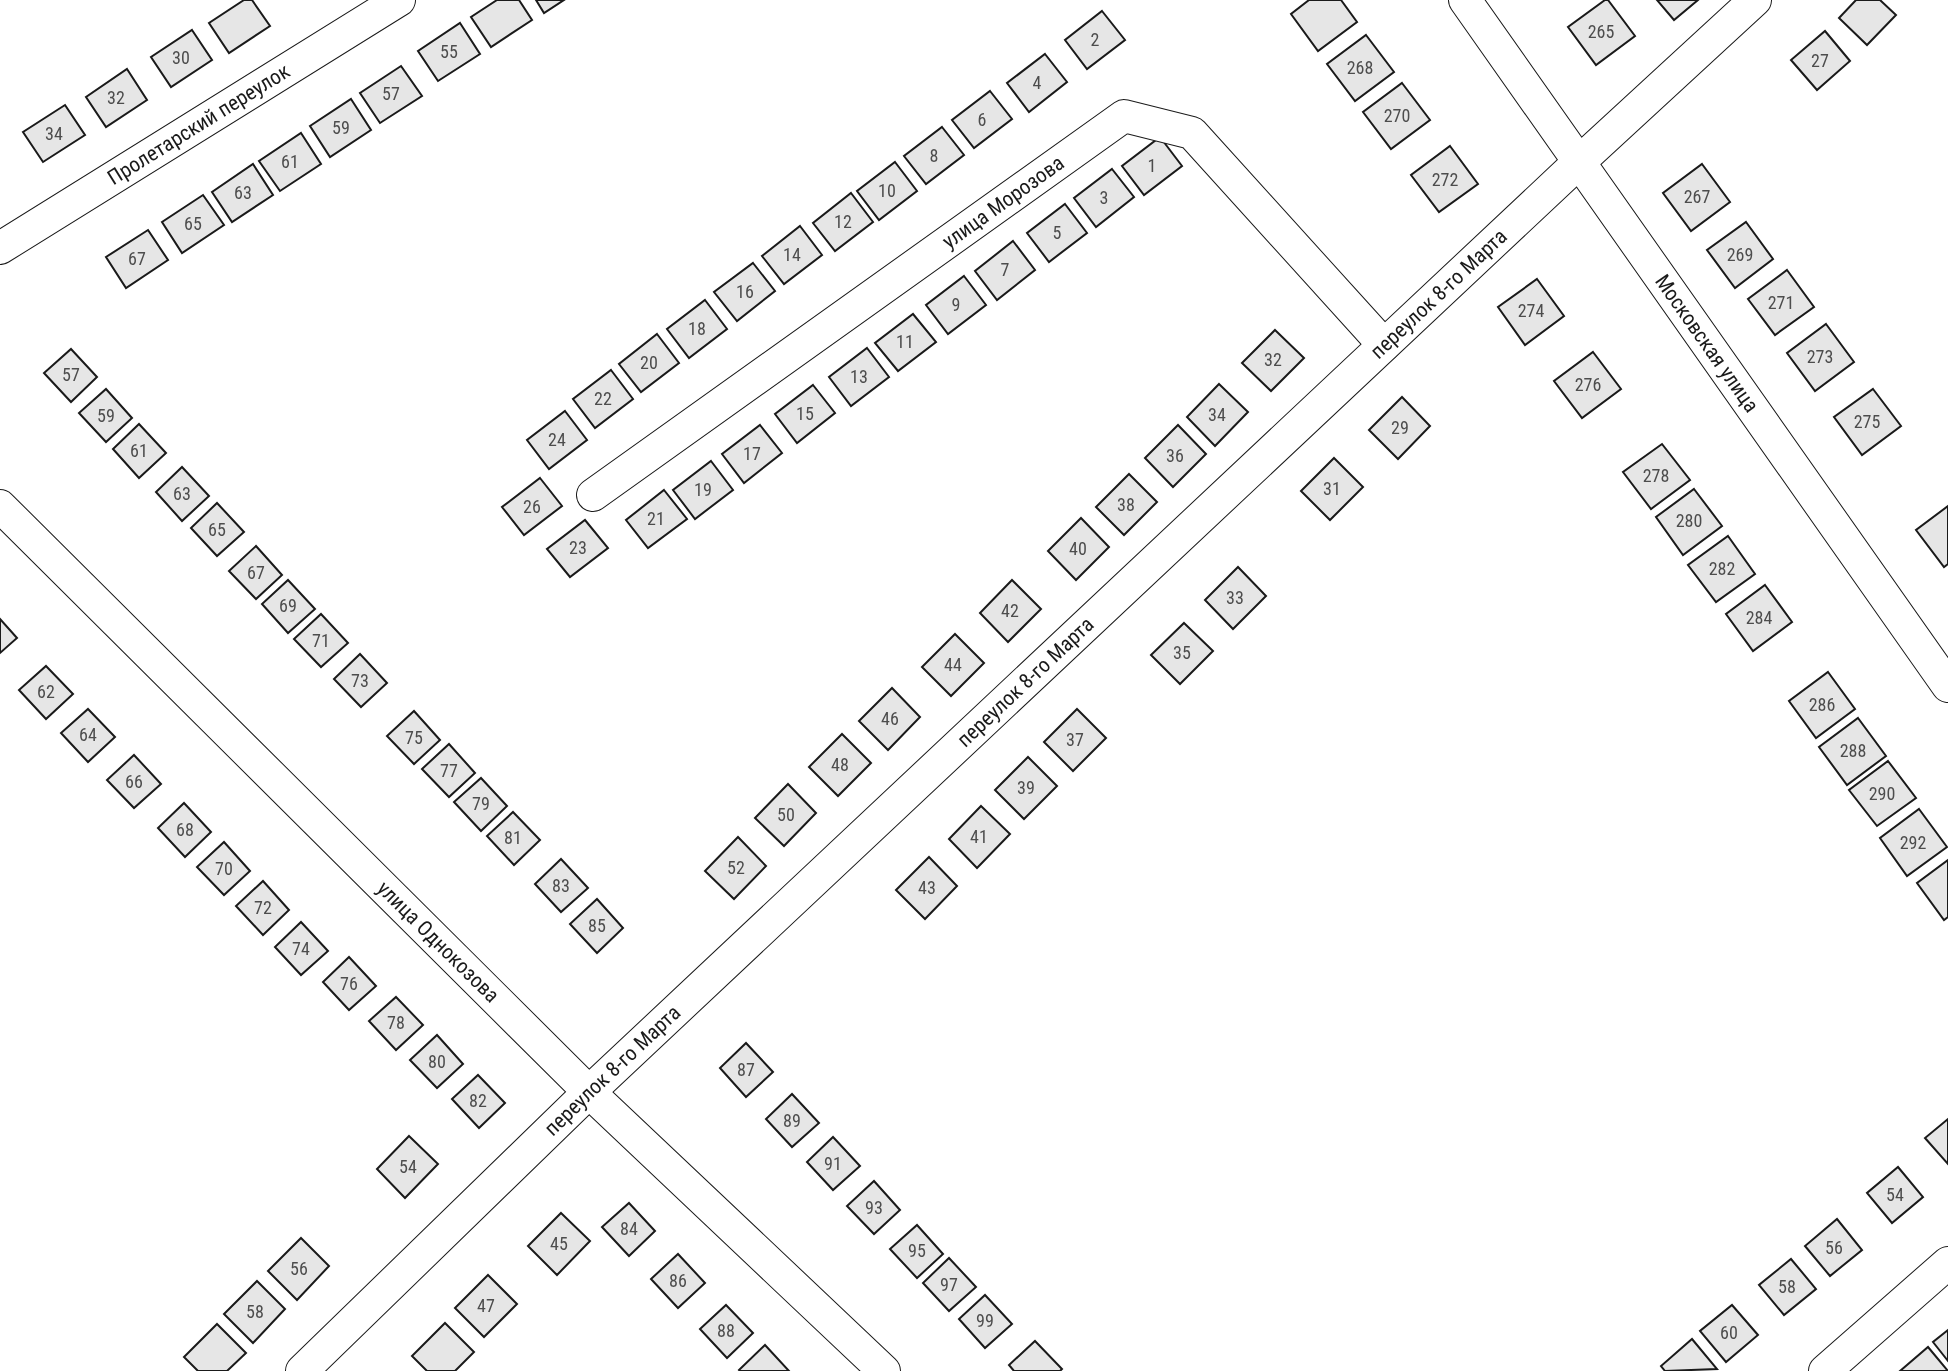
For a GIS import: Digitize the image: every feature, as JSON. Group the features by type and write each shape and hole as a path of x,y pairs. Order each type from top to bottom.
{"street":[{"name":"Пролетарский переулок","path":"0,248 399,0"},
{"name":"Московская улица","path":"1465,0 1948,686"},
{"name":"переулок 8-го Марта","path":"302,1371 589,1092 1755,0"},
{"name":"улица Морозова","path":"593,495 1124,116 1192,134 1384,345"},
{"name":"улица Однокозова","path":"0,506 589,1092 884,1371"},
{"path":"1825,1371 1948,1263"}],"building":[{"path":"244,0 252,0 270,26 229,53 209,23"},
{"path":"497,0 519,0 532,20 491,47 471,17"},
{"path":"536,0 564,0 544,13"},
{"path":"1309,0 1341,0 1357,22 1318,51 1291,14"},
{"path":"1608,0 1635,36 1596,65 1568,27"},
{"path":"1657,0 1698,0 1674,20"},
{"path":"1856,0 1880,0 1896,15 1867,45 1839,18"},
{"path":"1102,11 1125,40 1087,69 1065,40"},
{"path":"460,23 480,54 438,81 418,51"},
{"path":"192,30 212,60 171,87 151,57"},
{"path":"1825,31 1850,61 1817,90 1791,60"},
{"path":"1366,35 1394,72 1355,101 1327,64"},
{"path":"1045,54 1067,82 1029,112 1007,83"},
{"path":"401,66 422,96 380,123 360,93"},
{"path":"127,69 147,100 106,127 86,97"},
{"path":"1402,83 1430,120 1391,149 1363,112"},
{"path":"990,91 1012,119 974,148 952,120"},
{"path":"351,99 371,130 330,157 310,126"},
{"path":"65,105 85,135 43,162 23,132"},
{"path":"942,127 964,155 926,184 904,156"},
{"path":"301,133 321,164 280,191 259,161"},
{"path":"1160,137 1182,166 1144,195 1122,166"},
{"path":"1450,146 1478,184 1439,212 1411,175"},
{"path":"895,162 917,191 879,220 857,191"},
{"path":"253,164 273,195 232,222 212,192"},
{"path":"1702,164 1730,202 1691,231 1663,193"},
{"path":"1112,169 1134,197 1096,227 1074,198"},
{"path":"851,193 873,222 835,251 813,223"},
{"path":"203,195 224,225 182,253 162,222"},
{"path":"1065,204 1087,233 1049,262 1027,233"},
{"path":"1746,222 1773,259 1735,288 1707,250"},
{"path":"800,226 822,255 784,284 762,256"},
{"path":"148,230 168,260 126,288 106,257"},
{"path":"1013,241 1035,270 997,300 975,271"},
{"path":"753,263 775,291 737,321 714,292"},
{"path":"1787,270 1814,307 1775,335 1748,299"},
{"path":"964,276 986,305 948,334 926,305"},
{"path":"1537,279 1564,316 1525,345 1498,307"},
{"path":"705,300 727,329 689,358 667,329"},
{"path":"913,314 936,342 898,371 875,343"},
{"path":"1826,324 1854,362 1815,391 1787,353"},
{"path":"1275,330 1304,358 1271,391 1242,363"},
{"path":"657,334 679,363 641,392 619,364"},
{"path":"867,348 889,377 851,406 829,377"},
{"path":"71,349 97,377 71,402 44,373"},
{"path":"1593,352 1621,389 1582,418 1554,381"},
{"path":"611,370 633,399 595,428 573,399"},
{"path":"1219,384 1248,412 1215,446 1187,417"},
{"path":"813,385 835,413 797,443 775,414"},
{"path":"106,389 132,418 106,442 79,413"},
{"path":"1873,389 1901,426 1862,455 1834,417"},
{"path":"1402,397 1430,426 1398,459 1369,430"},
{"path":"565,411 587,440 549,469 527,440"},
{"path":"139,424 166,453 139,478 113,449"},
{"path":"760,425 782,453 744,483 722,454"},
{"path":"1178,425 1206,454 1173,487 1145,458"},
{"path":"1662,444 1690,480 1651,509 1623,472"},
{"path":"1334,458 1363,487 1330,520 1301,491"},
{"path":"711,461 733,490 695,519 673,490"},
{"path":"182,467 209,496 182,521 156,492"},
{"path":"1129,474 1157,502 1124,535 1096,507"},
{"path":"540,478 562,506 524,535 502,507"},
{"path":"1694,489 1722,526 1683,555 1656,517"},
{"path":"664,490 687,519 648,548 626,520"},
{"path":"217,503 244,532 217,556 191,528"},
{"path":"1948,506 1948,564 1944,567 1916,530"},
{"path":"1081,518 1109,547 1076,580 1048,551"},
{"path":"585,520 608,548 570,577 547,549"},
{"path":"1728,536 1755,574 1716,602 1688,565"},
{"path":"256,546 282,575 256,599 229,571"},
{"path":"1238,567 1266,596 1233,629 1205,600"},
{"path":"288,580 315,609 288,633 262,604"},
{"path":"1012,580 1041,609 1008,642 980,613"},
{"path":"1765,585 1792,622 1753,651 1726,614"},
{"path":"321,614 348,643 321,667 294,639"},
{"path":"0,619 17,638 0,653"},
{"path":"1184,623 1213,651 1180,684 1151,655"},
{"path":"955,634 984,663 951,696 922,667"},
{"path":"360,654 387,683 361,707 334,679"},
{"path":"46,666 73,694 46,719 19,690"},
{"path":"1828,672 1855,709 1816,738 1789,701"},
{"path":"892,688 920,717 888,750 859,721"},
{"path":"88,709 115,737 88,762 61,733"},
{"path":"1077,709 1106,738 1073,771 1044,742"},
{"path":"414,711 440,740 414,764 387,736"},
{"path":"1858,718 1886,756 1847,785 1819,747"},
{"path":"842,734 871,763 838,796 809,767"},
{"path":"449,744 475,773 449,797 422,769"},
{"path":"134,755 161,784 134,808 107,780"},
{"path":"1028,757 1057,786 1024,819 995,790"},
{"path":"1888,761 1916,798 1877,826 1849,790"},
{"path":"481,778 507,806 481,831 454,802"},
{"path":"788,784 816,813 784,846 755,818"},
{"path":"184,803 211,832 185,857 158,828"},
{"path":"981,806 1010,834 977,868 949,839"},
{"path":"1919,809 1947,847 1907,876 1880,838"},
{"path":"513,812 540,840 514,865 487,836"},
{"path":"738,837 766,866 734,899 705,871"},
{"path":"224,842 250,871 224,895 197,867"},
{"path":"929,857 957,886 925,919 896,890"},
{"path":"561,859 588,888 561,912 535,884"},
{"path":"1948,860 1948,917 1944,920 1917,883"},
{"path":"263,881 289,910 263,935 236,906"},
{"path":"597,899 623,928 597,953 570,924"},
{"path":"301,922 328,951 301,975 275,947"},
{"path":"349,957 376,986 349,1010 323,982"},
{"path":"396,997 423,1025 396,1050 369,1021"},
{"path":"437,1035 463,1064 437,1088 410,1060"},
{"path":"746,1043 773,1072 746,1097 720,1068"},
{"path":"478,1075 505,1103 479,1128 452,1099"},
{"path":"792,1094 819,1123 792,1147 766,1119"},
{"path":"1948,1119 1948,1164 1925,1138"},
{"path":"409,1136 438,1164 405,1198 377,1169"},
{"path":"833,1137 860,1166 833,1190 807,1162"},
{"path":"1898,1167 1923,1197 1892,1223 1867,1193"},
{"path":"874,1181 900,1210 874,1234 847,1206"},
{"path":"629,1203 655,1231 629,1256 602,1227"},
{"path":"561,1213 590,1241 557,1275 528,1246"},
{"path":"1837,1219 1862,1250 1830,1276 1805,1246"},
{"path":"917,1225 943,1254 917,1278 890,1249"},
{"path":"301,1238 329,1266 297,1300 268,1271"},
{"path":"678,1254 705,1283 678,1308 651,1279"},
{"path":"949,1258 976,1287 949,1311 923,1283"},
{"path":"1791,1259 1816,1289 1784,1315 1759,1285"},
{"path":"488,1275 517,1304 484,1337 455,1308"},
{"path":"257,1281 285,1309 253,1343 224,1314"},
{"path":"985,1295 1012,1324 985,1348 959,1319"},
{"path":"726,1305 753,1333 727,1358 700,1329"},
{"path":"1732,1305 1758,1335 1726,1362 1700,1331"},
{"path":"445,1323 474,1352 455,1371 427,1371 412,1356"},
{"path":"217,1324 246,1353 227,1371 198,1371 184,1357"},
{"path":"1948,1330 1948,1361 1933,1342"},
{"path":"1692,1339 1717,1369 1665,1371 1661,1366"},
{"path":"1035,1341 1062,1369 1060,1371 1014,1371 1009,1365"},
{"path":"765,1345 789,1371 739,1370"},
{"path":"1928,1347 1948,1371 1900,1371"}]}
